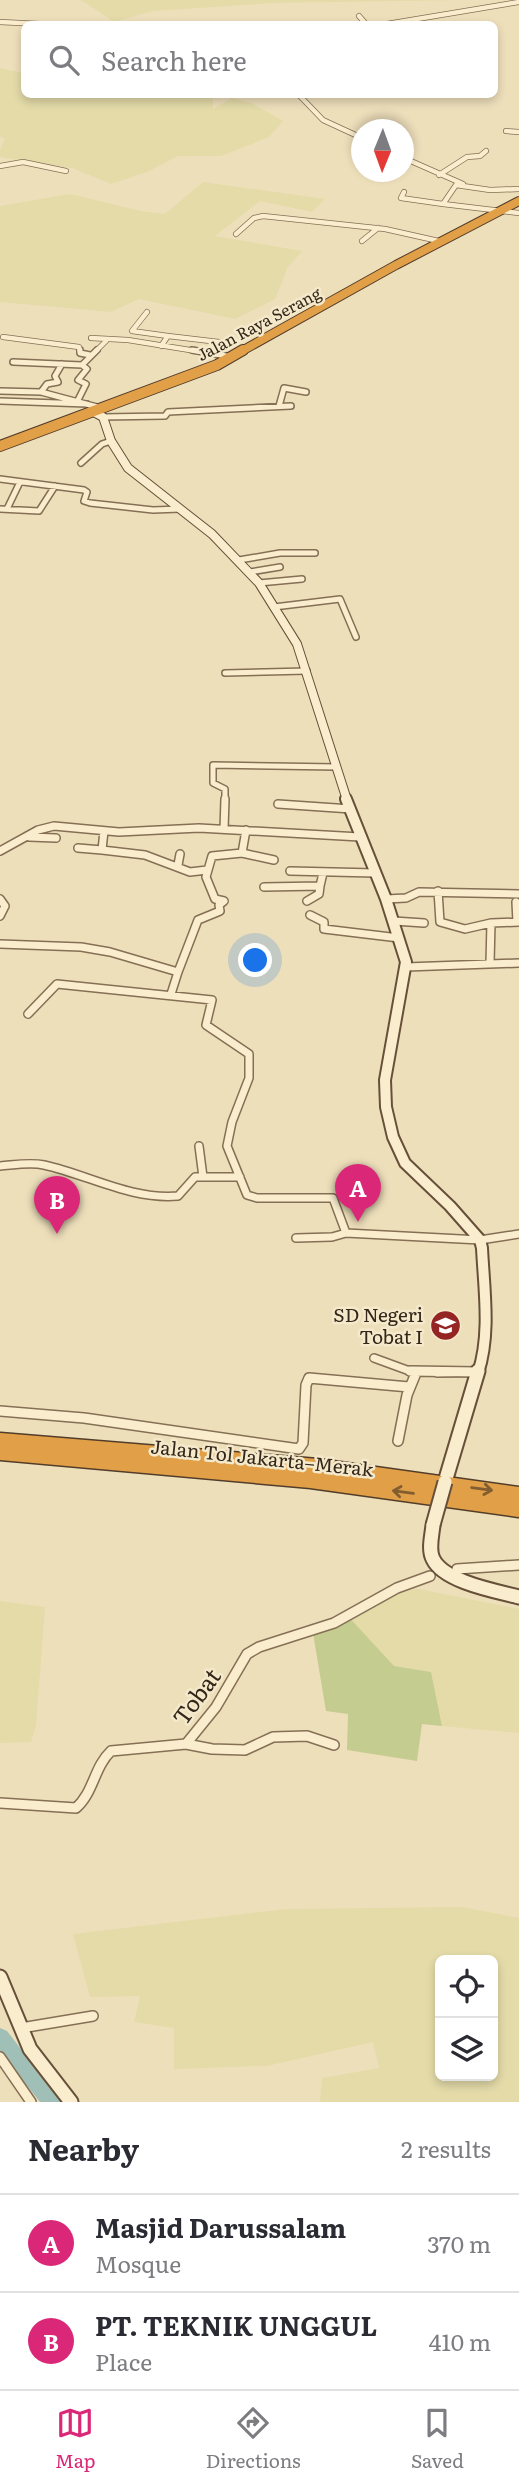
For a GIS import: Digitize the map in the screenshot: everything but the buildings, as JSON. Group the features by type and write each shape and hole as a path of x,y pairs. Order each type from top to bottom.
{"highway":[{"name":"Jalan Raya Serang","path":"0,446 233,357 396,265 519,201"},
{"name":"Jalan Tol Jakarta–Merak","path":"0,1441 318,1467 519,1496"},
{"name":"Jalan Tol Jakarta–Merak","path":"0,1452 311,1480 519,1510"}],"main road":[{"path":"96,410 111,441 134,474 239,560 259,583 297,645 307,671 316,707 360,837 394,921 406,967 385,1080 386,1107 393,1137 405,1163 450,1206 480,1240 485,1328 479,1372 459,1429 433,1525 430,1549 441,1570 472,1584 519,1597"},
{"path":"0,1978 30,2049 71,2102"}],"street":[{"path":"404,21 519,2"},
{"path":"437,15 446,21"},
{"path":"359,16 363,21"},
{"path":"0,22 21,23"},
{"path":"302,98 323,120 351,133"},
{"path":"506,131 519,132"},
{"path":"439,175 467,157 480,156 486,151"},
{"path":"0,166 4,162 15,162 66,171"},
{"path":"414,163 458,183 519,187"},
{"path":"443,204 456,185 488,190 519,187"},
{"path":"404,192 401,198 519,213"},
{"path":"236,234 254,218 263,216 377,228 443,242"},
{"path":"362,241 377,228"},
{"path":"147,312 132,331 219,342"},
{"path":"161,346 168,336"},
{"path":"4,337 79,346 80,353 90,355"},
{"path":"139,342 144,337"},
{"path":"91,338 139,342 233,357"},
{"path":"82,365 106,341"},
{"path":"13,362 82,365 87,369 78,380 86,384 78,400"},
{"path":"41,392 47,384 58,382 55,376 62,365"},
{"path":"279,406 284,388 306,392"},
{"path":"0,391 41,392 78,400 96,410"},
{"path":"0,401 77,405 96,410 165,416 168,412 290,406"},
{"path":"82,463 102,444 111,441"},
{"path":"11,481 18,471"},
{"path":"30,483 35,475"},
{"path":"0,479 84,490 87,492 84,501 90,503 153,510 180,509"},
{"path":"20,482 4,509 38,511 55,486"},
{"path":"239,560 280,552 315,553"},
{"path":"250,572 280,568"},
{"path":"259,583 302,579"},
{"path":"274,607 340,599 356,637"},
{"path":"225,673 307,671"},
{"path":"224,829 225,789 213,783 213,765 337,767"},
{"path":"278,804 351,809"},
{"path":"29,837 49,826 104,831 176,832 199,828 360,837"},
{"path":"242,853 246,830"},
{"path":"102,850 104,831"},
{"path":"0,851 11,842 29,837 56,838"},
{"path":"78,848 134,852 178,865 190,872 207,870"},
{"path":"171,994 198,920 220,911 219,905 224,901 215,900 209,889 207,870 212,856 242,853 274,860"},
{"path":"178,865 180,854"},
{"path":"290,871 375,873"},
{"path":"307,901 319,894 323,873"},
{"path":"264,887 320,886"},
{"path":"386,899 406,898 414,892 438,891 519,894"},
{"path":"438,891 440,922 459,932 491,923 518,922 516,902"},
{"path":"0,899 5,906 0,916"},
{"path":"310,915 315,920 324,922 324,929 399,938"},
{"path":"394,921 424,923"},
{"path":"490,963 491,923"},
{"path":"0,944 90,949 121,954 178,972"},
{"path":"406,967 519,962"},
{"path":"28,1014 56,985 212,1000 206,1025 249,1054 249,1078 232,1122 228,1146 230,1158 244,1191 251,1197 333,1198 339,1211 341,1228 346,1233"},
{"path":"199,1146 203,1177"},
{"path":"0,1166 46,1165 118,1188 167,1198 181,1194 191,1178 240,1177"},
{"path":"296,1238 332,1237 346,1233 480,1240 519,1234"},
{"path":"374,1358 416,1373 479,1372"},
{"path":"398,1441 409,1387 416,1373"},
{"path":"0,1411 84,1418 299,1449 303,1443 306,1385 309,1378 409,1387"},
{"path":"457,1569 519,1564"},
{"name":"Tobat","path":"0,1803 76,1808 86,1799 101,1761 111,1751 186,1744 216,1707 247,1654 259,1647 334,1623 407,1583 430,1576"},
{"path":"186,1744 245,1750 273,1737 307,1736 334,1745"},
{"path":"21,2028 93,2016"},
{"path":"0,2057 30,2102"}],"shaded area":[{"path":"77,0 464,0 273,3 153,11 118,21 113,21 83,1"},
{"path":"0,68 21,72 21,98 213,98 213,109 232,98 252,103 283,121 269,137 221,156 178,156 147,172 111,184 72,168 0,157 0,149 5,139 0,136"},
{"path":"203,182 325,199 312,212 260,201 215,236 302,251 288,267 275,299 235,319 139,299 111,312 0,302 0,206 70,194 165,214"},
{"path":"409,1587 519,1609 519,1733 442,1726 431,1672 394,1666 346,1614"},
{"path":"0,1601 45,1607 36,1726 31,1742 0,1743"},
{"path":"462,1907 519,1918 519,2102 320,2102 322,2078 379,2068 373,2042 267,2066 174,2069 174,2028 134,2022 140,1996 90,1997 73,1934 287,1909"}],"green space":[{"path":"346,1614 394,1666 431,1672 442,1726 422,1724 417,1761 347,1750 348,1714 326,1711 312,1627"}],"waterway":[{"path":"0,2037 52,2102"}],"place":[{"name":"Masjid Darussalam","path":"358,1222"},
{"name":"PT. TEKNIK UNGGUL","path":"57,1234"},
{"name":"SD Negeri Tobat I","path":"446,1326"}]}
